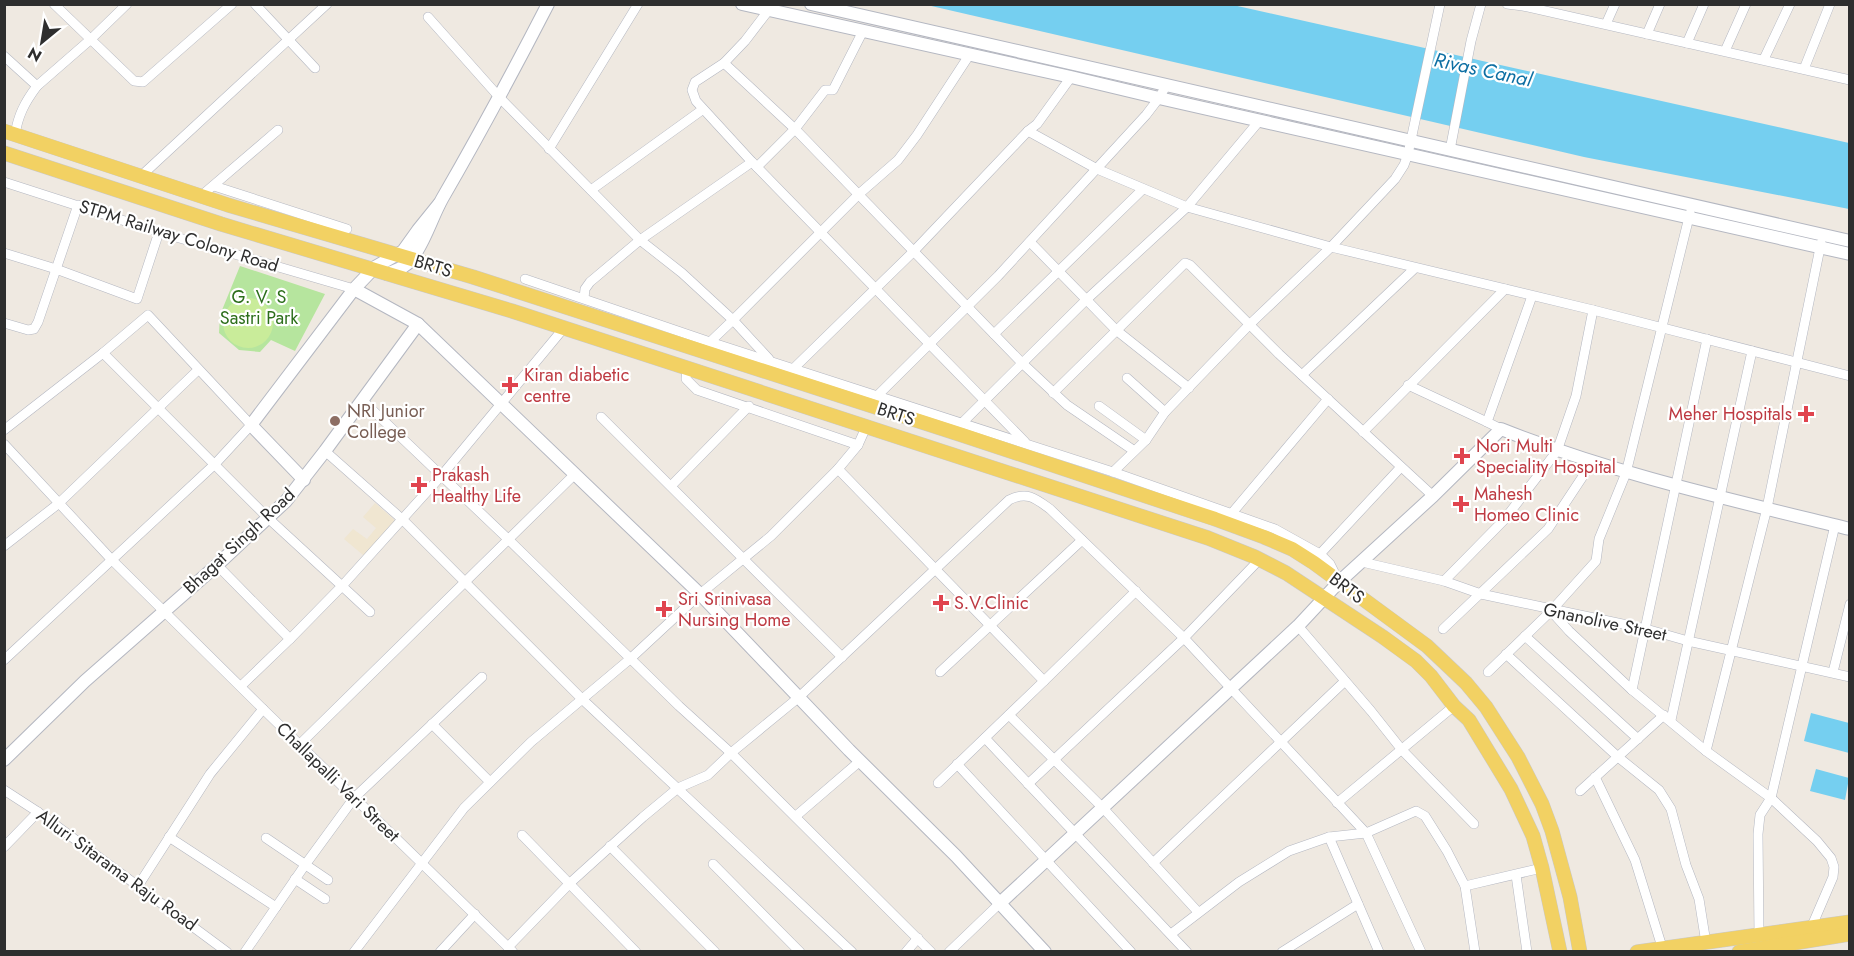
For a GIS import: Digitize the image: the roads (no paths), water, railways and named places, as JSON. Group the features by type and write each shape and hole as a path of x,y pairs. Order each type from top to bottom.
{"main road":[{"name":"BRTS","path":"10,133 201,196 412,259 950,432 1231,525 1292,549 1408,631 1446,662 1486,707 1503,731 1530,780 1552,831 1564,874 1580,951"},
{"path":"4,153 221,224 512,310 563,329 867,425 1208,538 1259,560 1301,582 1416,661 1454,706 1469,720 1512,789 1533,836 1560,951"},
{"path":"1637,951 1850,922"},
{"path":"1738,951 1850,934"}],"street":[{"path":"54,4 134,81 143,82 232,4"},
{"path":"10,133 24,104 37,86 92,39 127,4"},
{"path":"255,4 315,68"},
{"path":"141,176 327,4"},
{"path":"387,274 404,267 412,259 440,204 500,98 548,4"},
{"path":"549,149 638,4"},
{"path":"742,4 1408,154 1590,188 1822,241 1850,254"},
{"path":"811,4 1411,141 1450,146 1590,188"},
{"path":"1113,472 1133,450 1146,440 1166,412 1249,325 1331,247 1395,179 1408,154 1440,4"},
{"path":"1450,146 1471,41 1481,4"},
{"path":"1508,4 1523,5 1804,69 1848,76"},
{"path":"1563,15 1568,4"},
{"path":"1606,24 1615,4"},
{"path":"1647,34 1660,4"},
{"path":"1687,43 1704,4"},
{"path":"1725,51 1746,4"},
{"path":"1764,59 1790,4"},
{"path":"1804,69 1830,4"},
{"path":"768,11 745,41 724,63 695,82 692,90 696,101 702,110 1027,444"},
{"path":"428,17 549,149 640,240 682,273 733,320 771,361"},
{"path":"584,298 585,289 590,282 640,240 755,164 795,129 825,90 833,90 863,31"},
{"path":"711,342 858,194 898,160 924,125 970,54"},
{"path":"4,56 37,86"},
{"path":"724,63 795,129 1053,393 1133,450"},
{"path":"793,369 913,252 1028,130 1037,124 1071,77"},
{"path":"878,395 1030,242 1160,98 1166,86"},
{"path":"591,190 702,110"},
{"path":"962,423 1086,300 1187,207 1260,120"},
{"path":"201,196 278,130"},
{"path":"1028,130 1097,169 1187,207 1331,247 1593,310 1850,376"},
{"name":"STPM Railway Colony Road","path":"4,182 159,232 354,289"},
{"path":"214,186 347,229"},
{"path":"993,334 1143,189"},
{"path":"4,660 215,464 251,425 354,289 378,264 406,248 440,204"},
{"path":"4,323 28,330 34,329 78,205"},
{"path":"1488,672 1551,611 1596,561 1599,539 1626,472 1691,211"},
{"path":"4,253 56,269 137,299 159,232"},
{"path":"1822,241 1850,240"},
{"path":"1706,751 1767,508 1822,241"},
{"path":"1030,242 1116,330 1189,388"},
{"path":"1053,393 1185,263 1190,265 1249,325 1433,496"},
{"path":"1302,375 1415,268"},
{"path":"525,279 793,369 1113,472 1275,529 1320,554 1330,564 1339,582"},
{"path":"354,289 418,324 502,404 700,594 798,698 956,856 1045,951"},
{"path":"1363,432 1505,289"},
{"path":"1487,422 1532,296"},
{"path":"1444,581 1504,520 1557,451 1576,396 1593,310"},
{"path":"4,430 148,315 304,480"},
{"name":"Bhagat Singh Road","path":"4,760 86,681 268,518 304,480 418,324"},
{"path":"241,686 342,586 403,519 563,329"},
{"path":"1632,690 1707,339"},
{"path":"1580,791 1638,739 1668,718 1688,641 1752,351"},
{"path":"103,353 268,518 370,612"},
{"path":"687,367 686,379 697,390 858,445"},
{"path":"4,546 58,504 198,370"},
{"path":"1127,378 1166,412"},
{"path":"1408,385 1501,429 1557,451 1675,487 1850,529"},
{"path":"1232,513 1328,399"},
{"path":"363,401 796,816 931,951"},
{"path":"671,486 748,406"},
{"path":"1100,406 1146,440"},
{"path":"602,417 842,657"},
{"path":"354,951 464,808 531,742 630,659 700,594 771,536 858,445 867,425"},
{"path":"949,951 1298,626 1339,582 1433,496 1501,429"},
{"name":"Challapalli Vari Street","path":"4,444 111,559 510,949"},
{"path":"325,451 403,519 582,699 852,951"},
{"path":"1443,629 1548,530 1593,461"},
{"path":"1320,554 1401,467"},
{"path":"837,469 1044,681"},
{"path":"300,744 467,582 574,474"},
{"path":"510,949 570,883 610,846 678,788 708,775 730,753 798,698 1009,501 1024,495 1036,499 1050,509 1184,638 1366,833 1421,951"},
{"path":"1759,936 1758,834 1760,815 1771,798 1835,525"},
{"path":"940,672 1082,540"},
{"path":"1028,784 1184,638 1259,560"},
{"name":"Gnanolive Street","path":"1362,562 1444,581 1482,594 1551,611 1646,629 1730,651 1850,677"},
{"path":"217,565 290,639"},
{"path":"938,783 1136,591"},
{"path":"1833,672 1850,604"},
{"path":"1551,611 1632,690 1706,751 1771,798 1817,841 1834,867 1833,878 1811,928"},
{"path":"1298,626 1402,750 1474,824"},
{"path":"1525,636 1638,739"},
{"path":"1506,654 1618,757 1659,790 1671,809 1686,865 1699,899 1706,943"},
{"path":"245,951 354,798 482,677"},
{"path":"1153,863 1345,681"},
{"path":"1337,803 1454,706"},
{"path":"138,886 210,774 263,709"},
{"path":"1009,714 1103,808 1198,912"},
{"path":"432,724 490,782"},
{"path":"985,738 1187,951"},
{"path":"796,816 860,761"},
{"path":"957,764 1047,858 1131,951"},
{"path":"1595,777 1635,860 1662,947"},
{"name":"Alluri Sitarama Raju Road","path":"4,790 38,812 227,951"},
{"path":"1172,934 1198,912 1273,859 1304,844 1329,837 1366,833 1416,811 1425,816 1448,851 1465,886 1475,951"},
{"path":"4,847 38,812"},
{"path":"522,835 636,951"},
{"path":"169,837 276,907"},
{"path":"1329,837 1379,951"},
{"path":"266,838 328,880"},
{"path":"610,846 715,951"},
{"path":"713,864 800,951"},
{"path":"1465,886 1542,868"},
{"path":"1516,875 1527,951"},
{"path":"295,879 325,899"},
{"path":"1282,951 1358,904"},
{"path":"441,951 475,914"},
{"path":"906,951 918,938"}],"water":[{"name":"Rivas Canal","path":"927,5 1233,5 1849,143 1849,209 1584,157"},
{"path":"1811,713 1849,723 1849,753 1804,741"},
{"path":"1816,769 1849,778 1845,800 1810,791"}],"place":[{"name":"Kiran diabetic centre","path":"510,385"},
{"name":"Meher Hospitals","path":"1806,414"},
{"name":"NRI Junior College","path":"335,421"},
{"name":"Nori Multi Speciality Hospital","path":"1462,456"},
{"name":"Prakash Healthy Life","path":"419,485"},
{"name":"Mahesh Homeo Clinic","path":"1461,504"},
{"name":"S.V.Clinic","path":"941,603"},
{"name":"Sri Srinivasa Nursing Home","path":"664,609"}],"park label":[{"name":"G. V. S Sastri Park","path":"259,307"}]}
